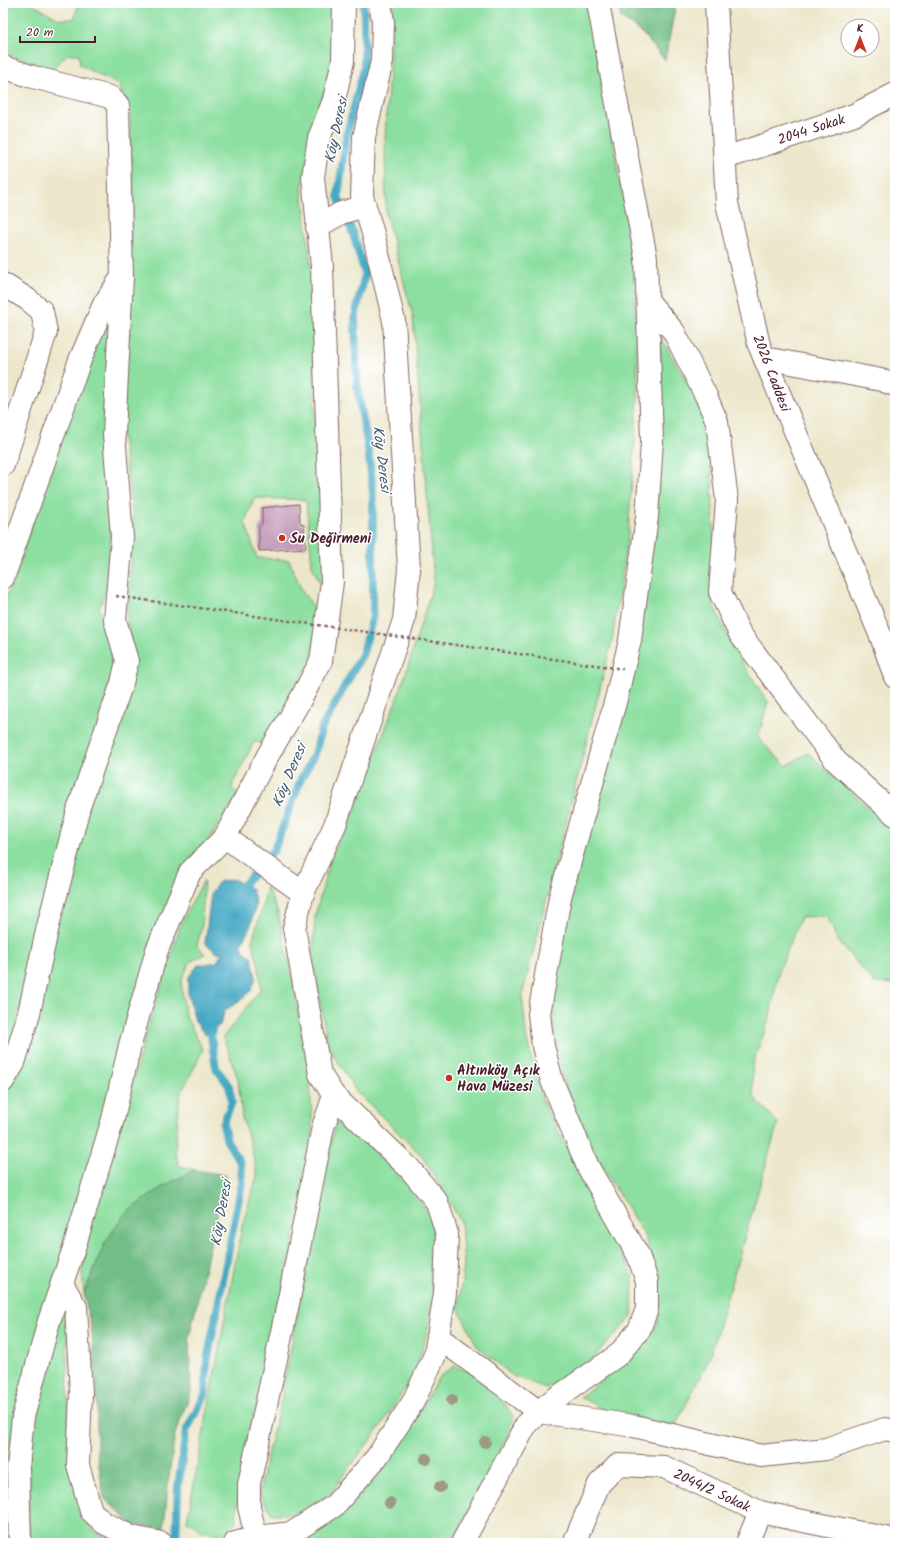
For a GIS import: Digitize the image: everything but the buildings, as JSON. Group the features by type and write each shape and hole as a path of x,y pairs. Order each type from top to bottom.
{"street":[{"path":"20,1543 18,1468 23,1417 49,1321 62,1284 113,1119 130,1045 157,950 190,872 225,837 268,755 314,674 320,661 323,647 332,582 322,267 313,177 319,138 334,100 343,62 344,3"},
{"path":"235,1543 256,1537 292,1533 334,1506 377,1457 413,1402 435,1355 445,1293 447,1234 437,1202 410,1169 334,1096 320,1074 294,928 303,893 335,825 404,620 405,613 408,569 394,321 374,237 362,196 364,138 382,62 382,20 380,3"},
{"path":"462,1543 527,1422 549,1403 618,1355 639,1330 647,1309 647,1280 638,1255 588,1167 552,1081 542,1046 539,1014 560,897 630,640 647,517 652,442 646,258 598,3"},
{"name":"2026 Caddesi","path":"716,3 727,203 759,346 888,639 895,677"},
{"path":"3,67 33,77 110,96 118,105 122,276 114,434 122,537 115,620 127,661 122,683 79,806 48,926 29,1013 14,1062 3,1081"},
{"name":"2044 Sokak","path":"725,158 854,115 895,94"},
{"path":"317,227 341,213 365,206"},
{"path":"3,578 80,360 104,304 122,276"},
{"path":"3,284 27,299 42,311 46,332 3,465"},
{"path":"648,301 674,332 706,396 717,422 727,500 720,592 740,634 836,761 895,815"},
{"path":"764,358 881,380 895,385"},
{"path":"225,837 303,893"},
{"path":"256,1537 250,1507 250,1484 323,1127 334,1096"},
{"path":"62,1284 76,1307 81,1393 78,1465 91,1511 104,1523 132,1537 161,1543"},
{"path":"438,1337 539,1412 634,1426 761,1456 826,1449 885,1429 895,1431"},
{"name":"2044/2 Sokak","path":"574,1543 599,1484 618,1465 664,1467 760,1512 895,1540"},
{"path":"747,1543 760,1512"}],"path":[{"path":"116,596 623,669"}],"green space":[{"path":"3,3 30,3 59,19 74,19 79,3 338,3 329,74 311,140 302,189 313,282 316,463 323,527 325,593 312,566 306,500 254,498 245,522 257,558 289,560 302,591 319,614 311,660 266,743 254,742 231,788 239,794 211,836 193,857 68,1224 60,1268 17,1406 6,1465 8,1517 11,1543 3,1543 3,1100 18,1072 83,819 135,663 127,623 133,517 120,421 133,198 130,112 119,85 80,65 79,54 67,54 52,70 3,52"},
{"path":"393,3 587,3 633,251 638,396 628,535 612,641 522,996 527,1040 544,1105 600,1209 633,1275 632,1317 592,1359 546,1388 513,1376 477,1346 458,1308 464,1265 461,1222 423,1157 356,1091 328,1046 313,961 315,916 331,857 357,802 401,688 434,582 413,317 386,215 385,137"},
{"path":"617,3 676,3 665,60 641,32 621,18"},
{"path":"113,303 112,505 110,553 107,588 99,609 108,627 116,654 107,694 8,1056 3,1065 3,604 16,576 39,500 93,340"},
{"path":"660,336 701,407 711,458 714,535 713,604 735,652 768,702 758,738 786,766 808,753 895,832 895,984 874,983 838,941 827,916 801,917 779,970 769,1020 752,1065 753,1096 778,1123 709,1359 675,1426 606,1411 580,1397 634,1354 658,1324 659,1275 643,1233 598,1160 564,1083 553,1021 557,956 580,862 614,747 633,672 654,535 663,404"},
{"path":"204,880 202,925 197,945 205,954 190,962 181,981 185,1015 203,1050 180,1095 175,1150 179,1166 195,1170 162,1187 105,1243 84,1293 82,1272 90,1224 111,1159 148,1026 182,921"},
{"path":"267,887 278,913 294,984 310,1083 312,1154 266,1369 244,1450 235,1524 222,1534 204,1532 187,1521 242,1226 257,1176 252,1150 242,1117 238,1079 223,1037 261,989 259,966 252,941 263,906"},
{"path":"335,1122 357,1133 411,1187 431,1217 436,1251 430,1320 417,1369 383,1423 328,1496 294,1514 272,1514 259,1494 281,1400"},
{"path":"195,1170 226,1175 189,1338 191,1392 175,1434 164,1528 133,1525 104,1498 97,1454 97,1399 92,1331 84,1294 105,1243 125,1213 162,1187"},
{"path":"62,1308 68,1319 67,1359 69,1434 76,1495 92,1531 120,1543 29,1543 29,1423"},
{"path":"454,1366 472,1373 501,1398 513,1416 508,1435 452,1543 277,1543 312,1532 354,1503 405,1436 439,1377"}],"water":[{"path":"233,879 252,889 256,905 250,927 241,944 244,951 252,957 256,978 251,991 239,1002 225,1010 220,1025 205,1035 195,1021 188,995 188,978 198,965 217,962 222,953 216,952 205,943 211,893 219,882"}],"waterway":[{"name":"Köy Deresi","path":"240,894 242,887 274,850 301,779 316,751 321,729 363,653 373,616 373,491 368,448 357,386 355,317 365,274 353,234 338,196 346,138 364,68 363,3"},
{"name":"Köy Deresi","path":"176,1543 178,1487 186,1431 205,1395 207,1362 242,1182 241,1164 227,1141 223,1124 232,1102 229,1086 216,1068 211,1036 213,1020"}],"place":[{"name":"Su Değirmeni","path":"282,538"},
{"name":"Altınköy Açık Hava Müzesi","path":"449,1078"}]}
